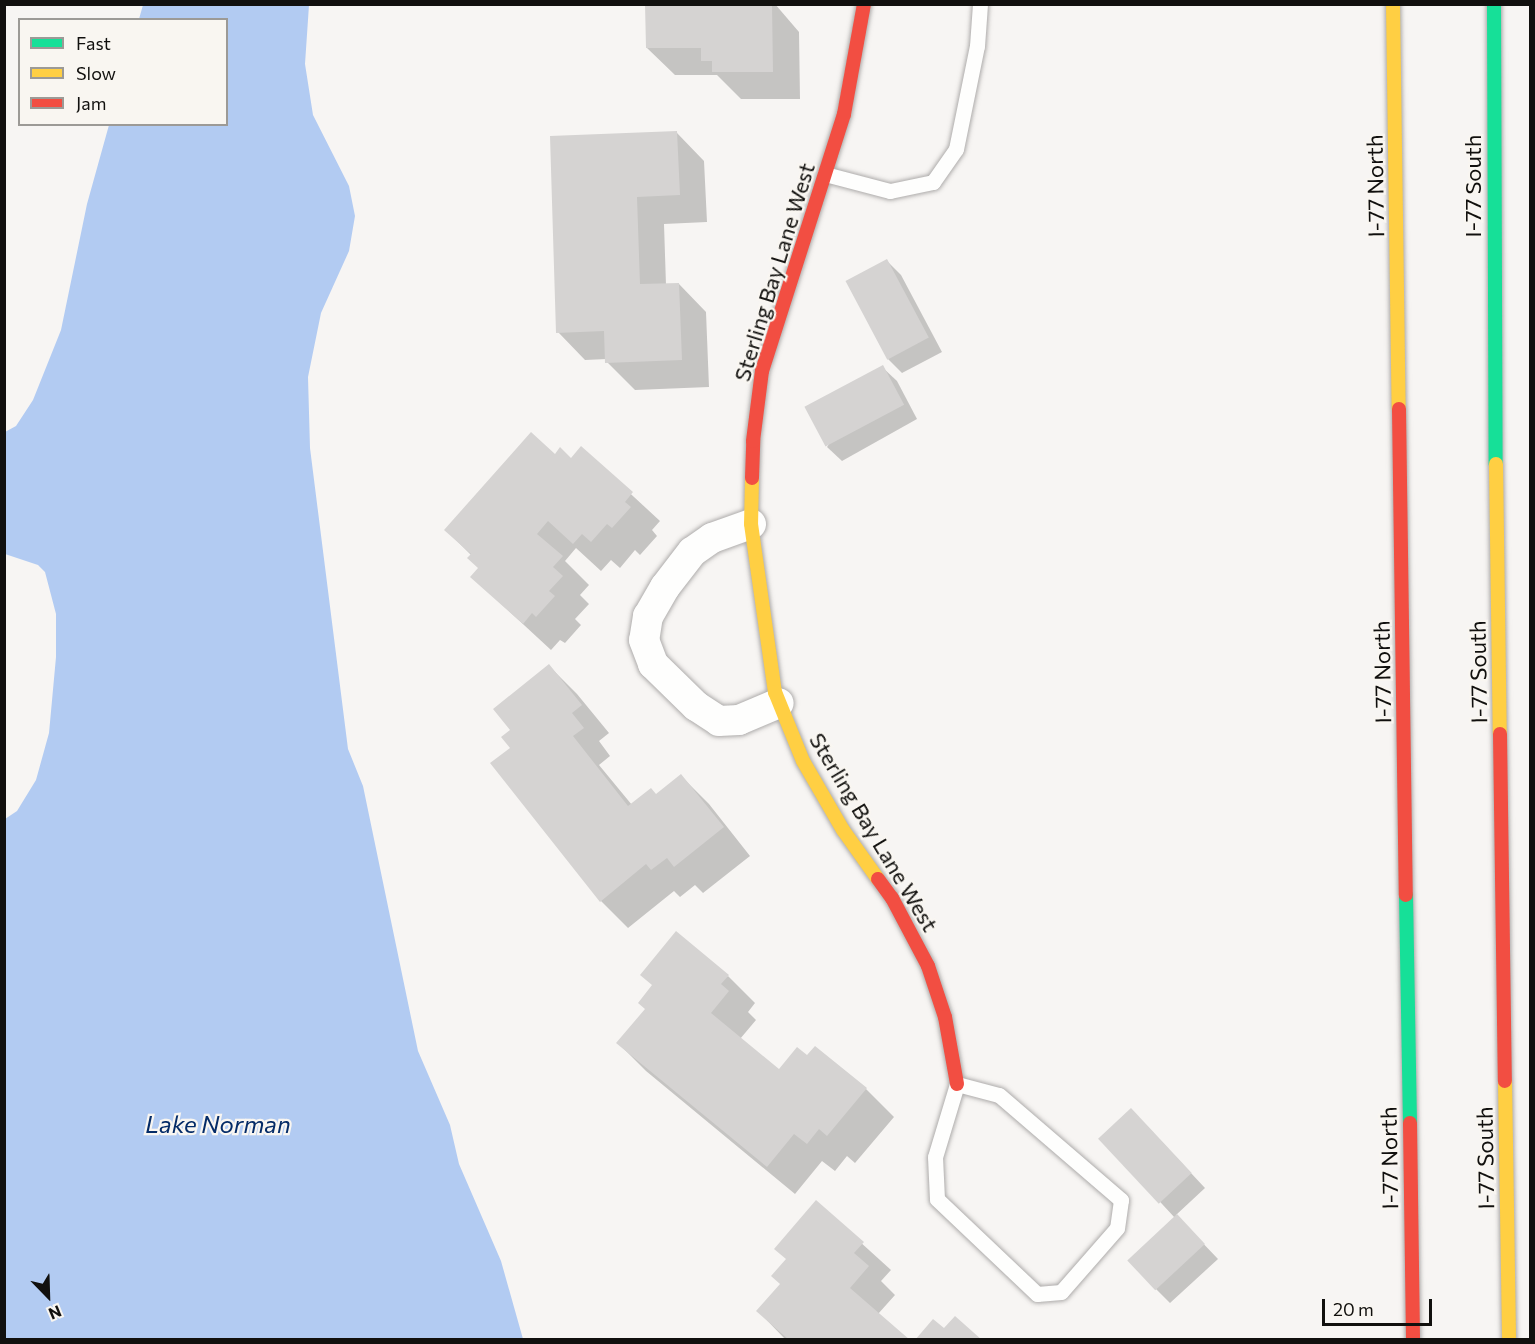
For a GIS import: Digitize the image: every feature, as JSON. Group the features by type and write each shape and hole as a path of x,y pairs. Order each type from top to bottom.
{"main road":[{"name":"Sterling Bay Lane West","path":"864,4 844,114 762,371 753,441 751,524 775,692 779,703 803,761 843,830 892,898 928,966 945,1017 957,1084"},
{"name":"I-77 North","path":"1394,4 1413,1340"},
{"name":"I-77 South","path":"1494,4 1494,301 1509,1340"}],"street":[{"path":"751,524 712,538 692,552 665,587 648,616 644,640 653,664 696,706 718,721 739,720 779,703"}],"lane":[{"path":"825,174 890,191 933,182 956,149 977,46 980,4"},
{"path":"957,1084 999,1095 1121,1200 1117,1228 1061,1292 1037,1294 937,1199 935,1157 957,1084"}],"water":[{"name":"Lake Norman","path":"143,5 309,5 305,64 313,115 349,186 355,216 349,251 321,313 308,377 310,448 348,749 363,786 418,1051 450,1125 459,1164 501,1261 523,1339 5,1339 5,819 17,811 36,780 49,733 56,657 56,614 45,572 38,565 5,554 5,432 16,426 33,400 61,330 87,204 109,126 228,126 228,18 139,18"}],"building":[{"path":"645,4 772,4 773,72 712,72 712,61 701,61 701,48 646,48"},
{"path":"677,131 680,195 637,197 640,284 679,283 682,360 605,363 604,331 556,333 550,136"},
{"path":"887,259 929,338 887,360 846,281"},
{"path":"883,365 904,405 826,447 804,407"},
{"path":"531,432 555,454 560,447 571,458 581,446 633,492 625,502 631,507 612,528 607,524 591,542 582,534 573,544 548,521 537,534 563,556 553,567 563,576 549,591 555,596 536,617 532,613 523,624 470,577 478,568 467,558 471,554 444,530"},
{"path":"549,664 582,705 572,713 584,728 573,736 628,806 651,788 656,794 681,774 724,827 674,867 667,858 651,870 646,864 600,902 490,763 510,748 501,737 510,730 493,709"},
{"path":"676,931 729,975 721,984 729,991 711,1013 779,1069 797,1047 807,1055 815,1046 867,1088 827,1136 819,1129 807,1144 794,1134 767,1167 616,1043 645,1009 638,1003 652,985 640,975"},
{"path":"1131,1108 1192,1173 1159,1204 1098,1139"},
{"path":"816,1200 864,1242 854,1253 869,1266 850,1288 910,1340 789,1340 756,1311 780,1284 771,1276 786,1259 774,1249"},
{"path":"1177,1214 1205,1244 1155,1290 1127,1260"},
{"path":"955,1316 982,1340 915,1340 933,1319 944,1328"}],"traffic: fast":[{"path":"1494,4 1496,464"},
{"path":"1406,895 1410,1123"}],"traffic: slow":[{"path":"1393,4 1399,409"},
{"path":"1496,464 1500,734"},
{"path":"752,478 751,524 775,692 803,761 843,830 878,879"},
{"path":"1505,1081 1509,1340"}],"traffic: jam":[{"path":"752,478 753,441 762,371 844,114 864,4"},
{"path":"1399,409 1406,895"},
{"path":"1500,734 1505,1081"},
{"path":"878,879 892,898 928,966 945,1017 957,1084"},
{"path":"1410,1123 1413,1340"}]}
